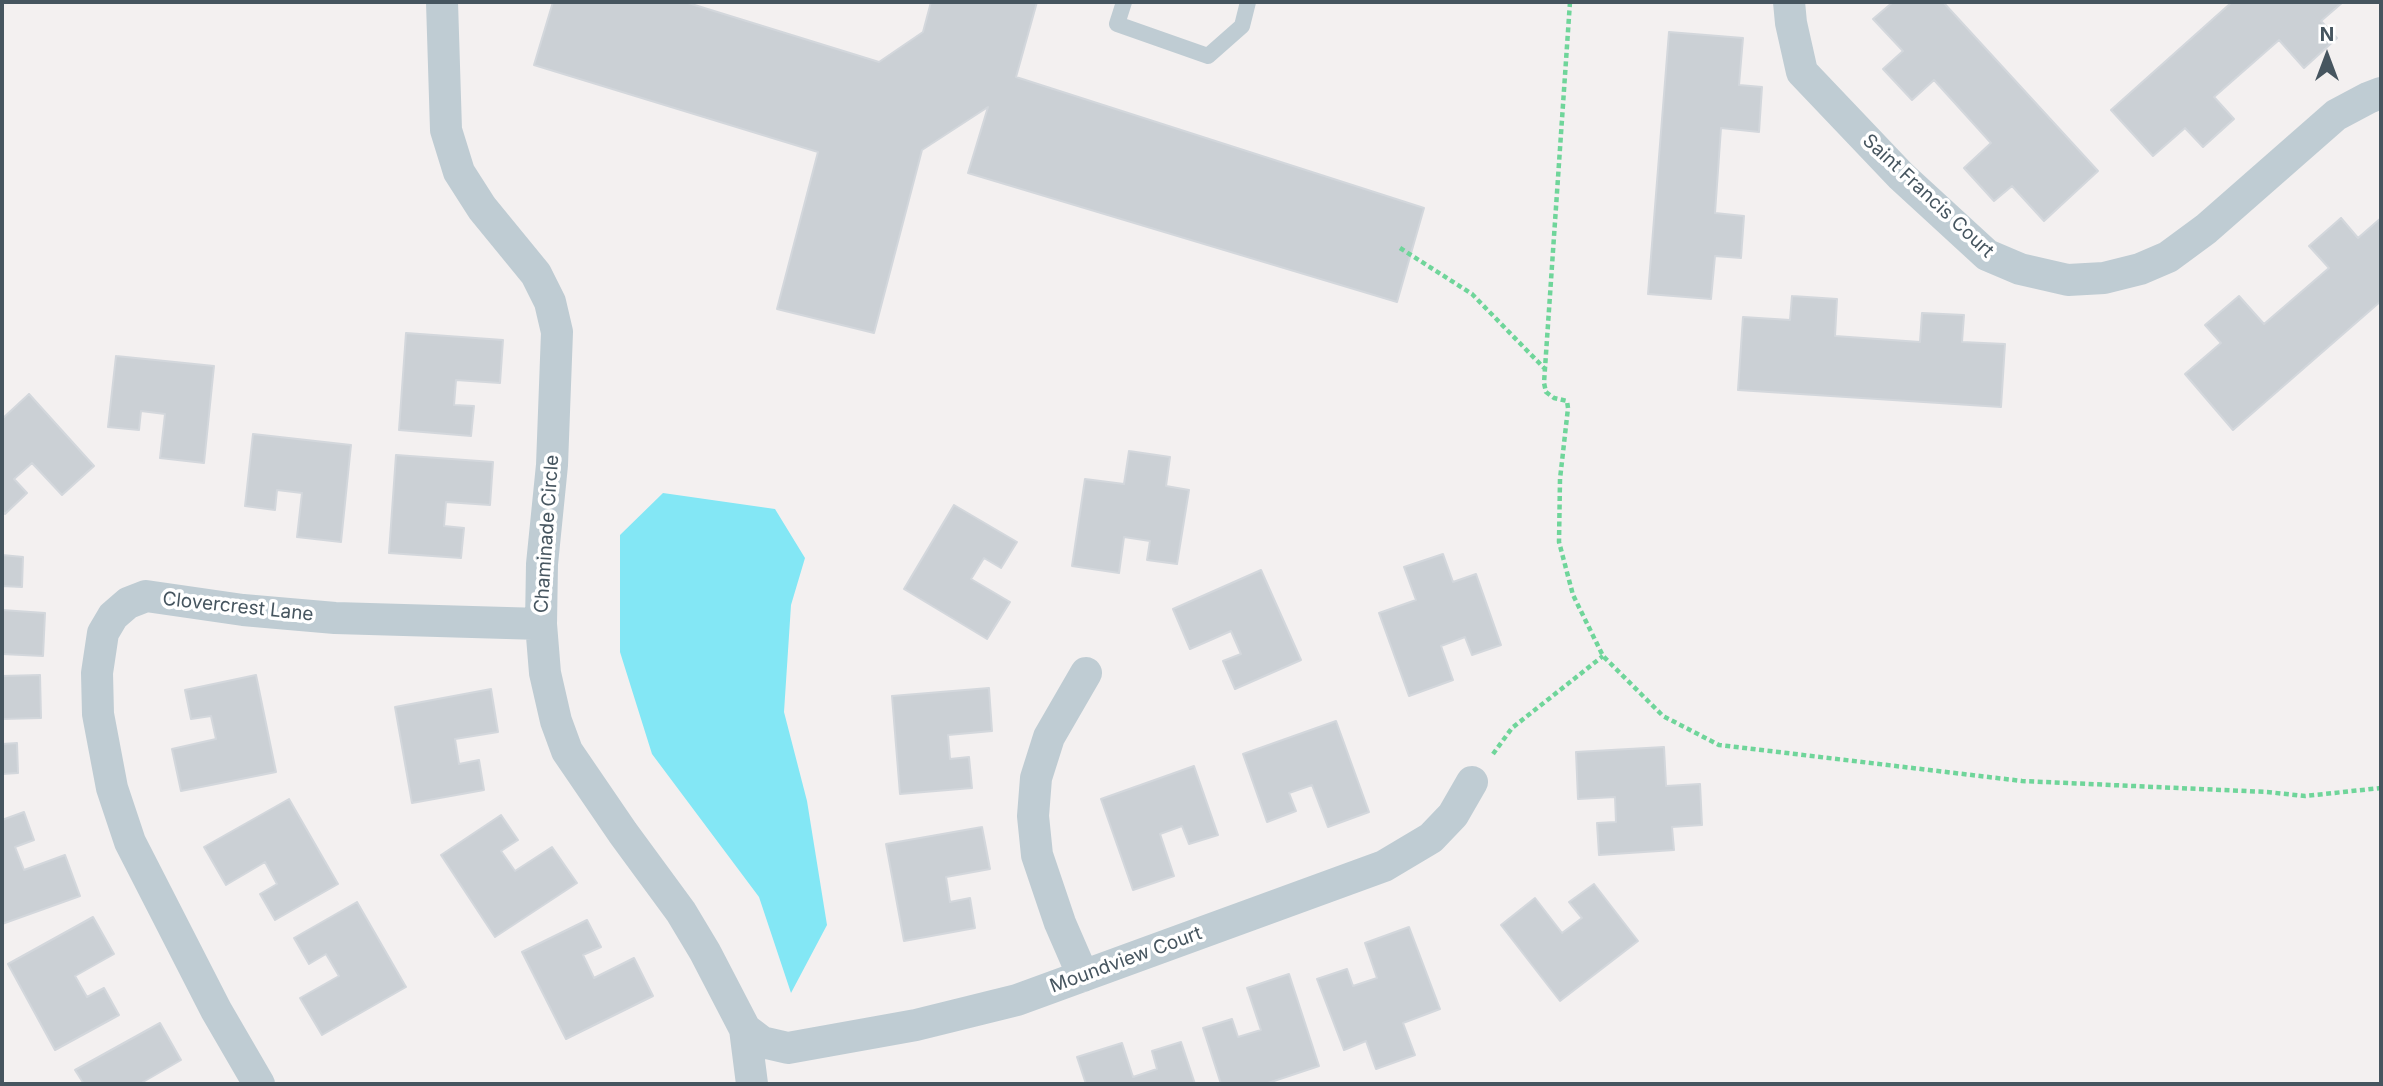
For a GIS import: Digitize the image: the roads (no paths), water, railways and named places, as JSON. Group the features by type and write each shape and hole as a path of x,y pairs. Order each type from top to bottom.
{"street":[{"name":"Chaminade Circle","path":"442,2 446,130 459,172 482,208 536,274 550,302 557,332 552,464 542,564 541,624 545,673 556,721 567,751 681,912 745,1029 752,1084"},
{"name":"Saint Francis Court","path":"1789,2 1802,72 1901,176 1987,255 2020,270 2068,280 2104,278 2140,270 2168,257 2206,229 2336,115 2381,93"},
{"name":"Clovercrest Lane","path":"259,1084 216,1010 130,842 112,788 98,714 97,673 103,632 113,616 128,603 146,596 243,610 335,618 541,624"},
{"path":"1083,976 1059,923 1037,855 1033,816 1036,778 1049,737 1086,673"},
{"name":"Moundview Court","path":"745,1029 762,1042 788,1048 916,1025 1017,1000 1384,866 1431,838 1453,815 1472,782"}],"lane":[{"path":"1124,2 1117,24 1208,56 1242,26 1248,2"}],"water":[{"path":"663,493 775,509 805,558 791,605 784,712 807,801 827,925 791,993 759,897 652,754 620,652 620,535"}]}
